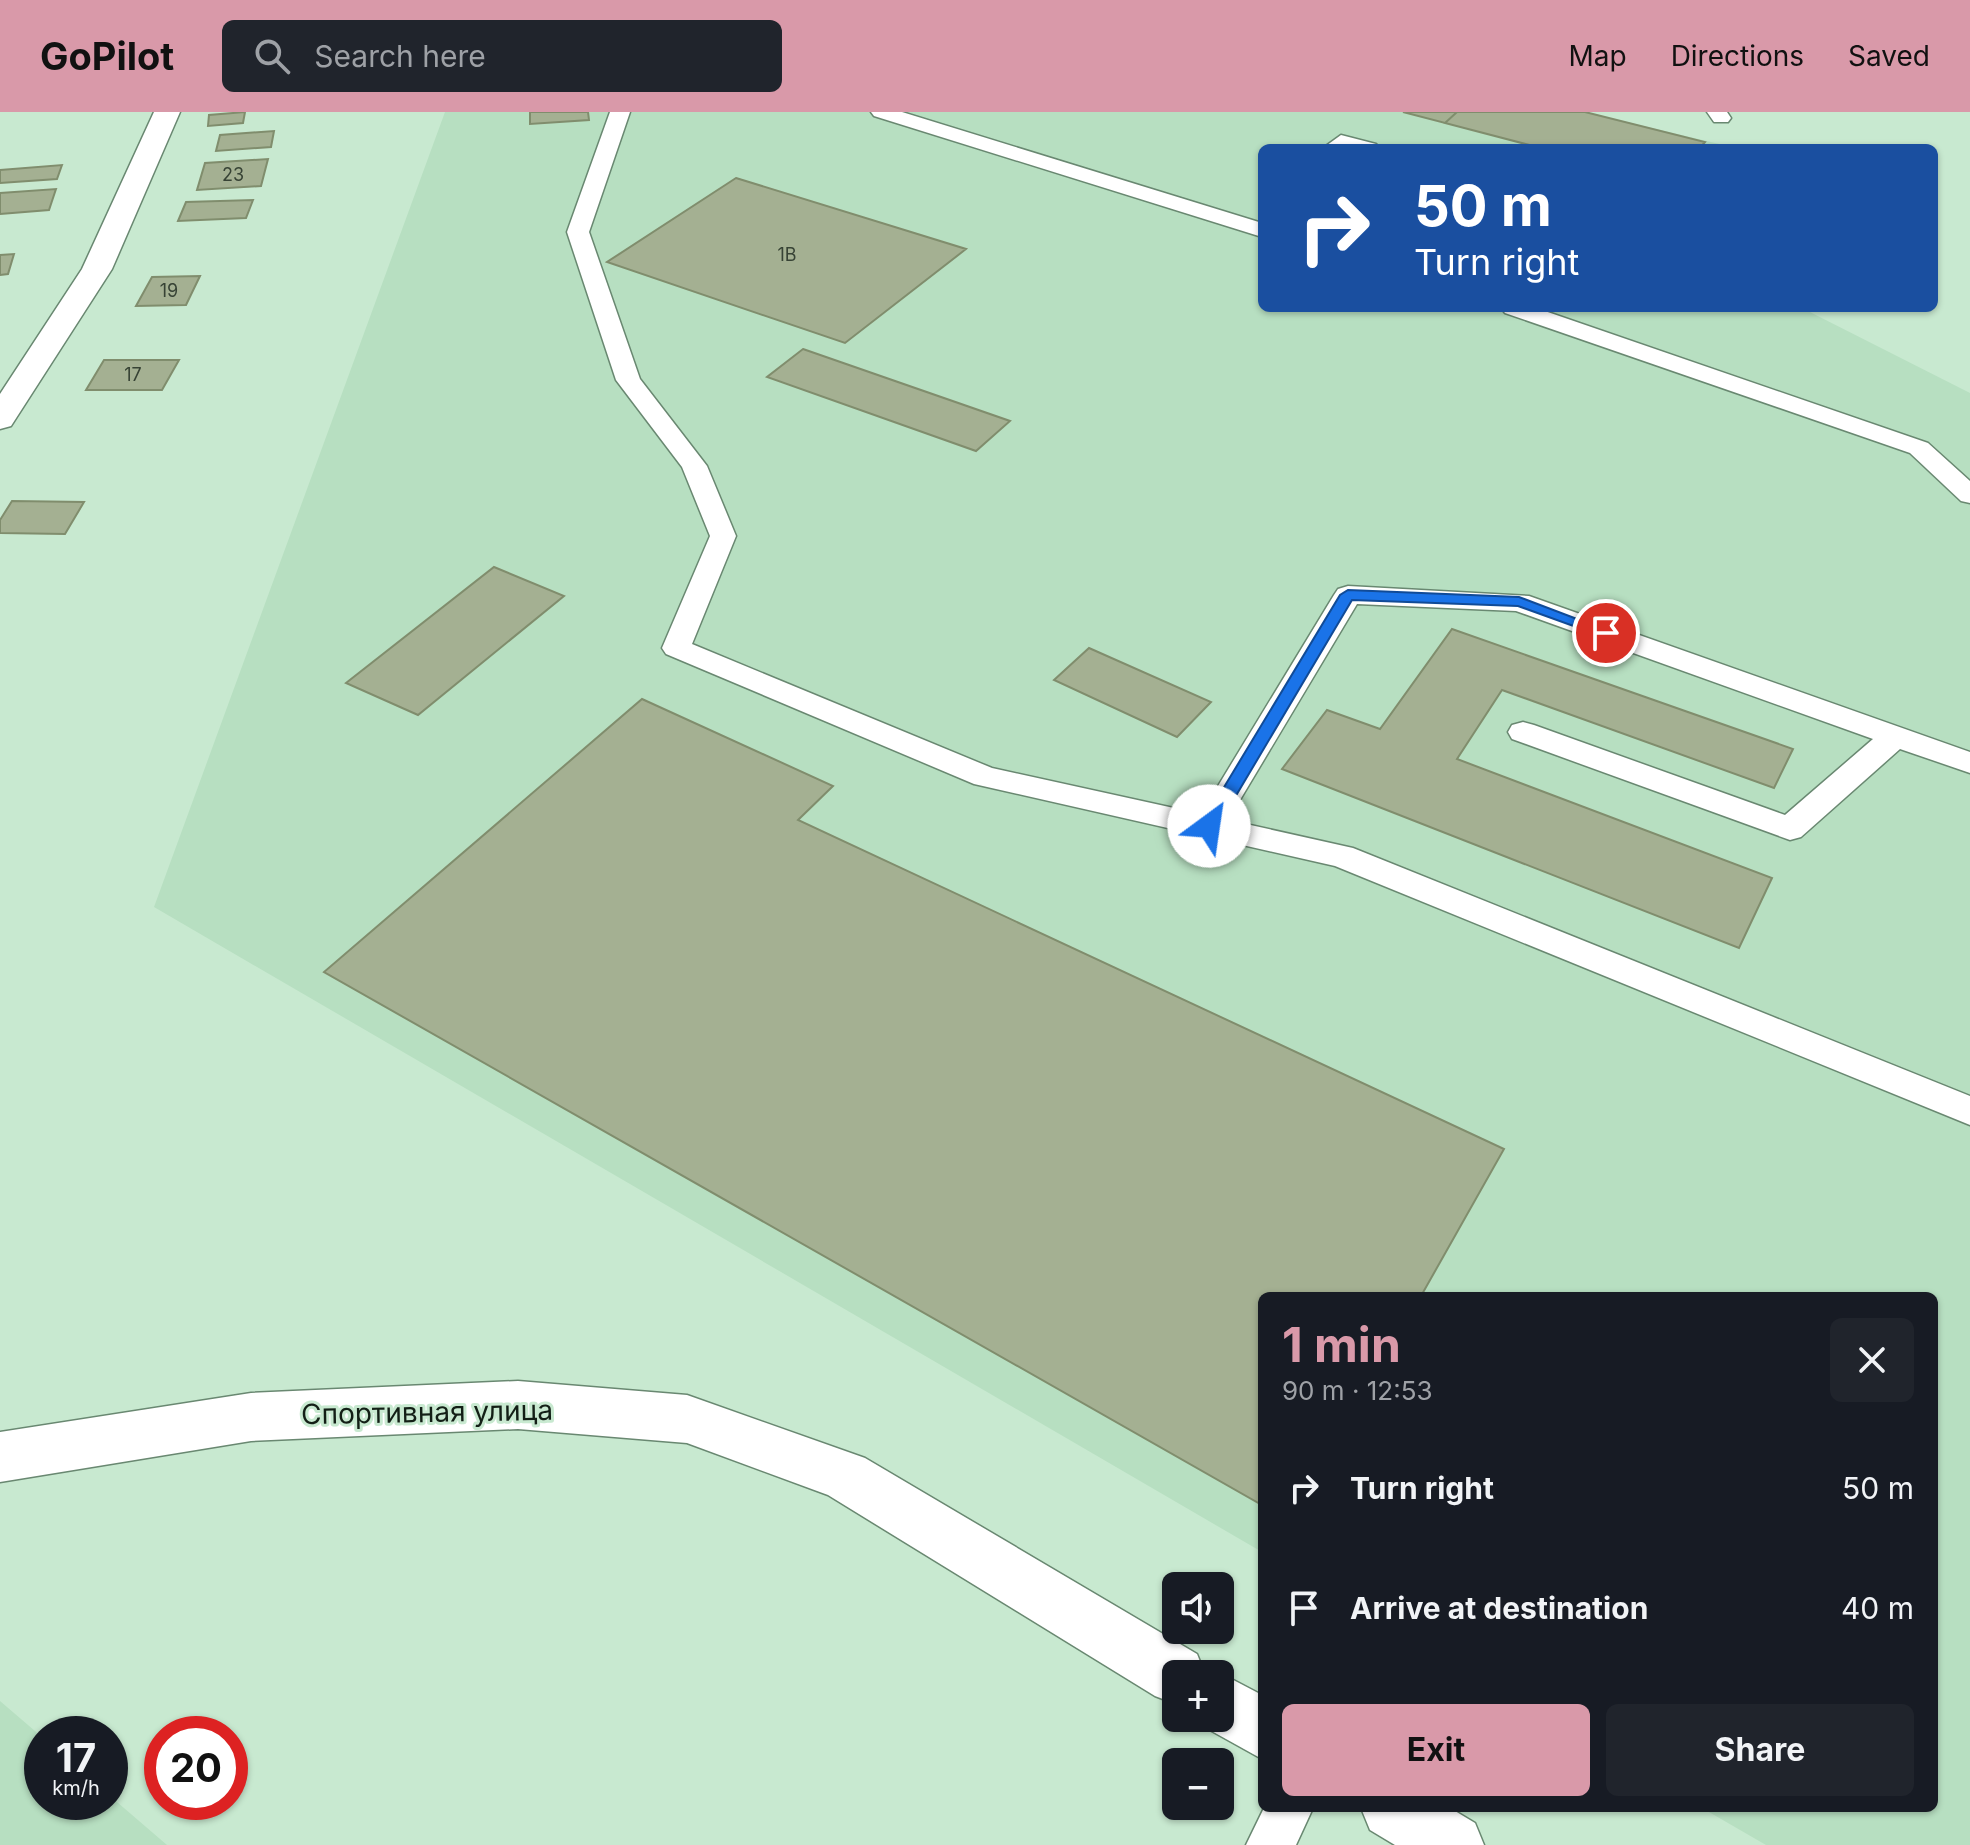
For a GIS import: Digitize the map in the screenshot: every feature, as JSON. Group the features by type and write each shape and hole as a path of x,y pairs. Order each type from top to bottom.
{"street":[{"path":"0,419 97,269 167,112"},
{"name":"Спортивная улица","path":"0,1457 251,1417 518,1405 687,1419 846,1476 1162,1667"},
{"path":"1234,1712 1258,1727"},
{"path":"1399,1812 1453,1845"}],"lane":[{"path":"620,112 578,232 628,380 694,466 723,536 676,648 985,777 1342,856 1970,1111"},
{"path":"881,112 1258,229"},
{"path":"1237,222 1258,206"},
{"path":"1525,312 1919,448 1970,495"},
{"path":"1209,826 1348,595 1519,602 1970,763"},
{"path":"1523,732 1790,829 1895,737"},
{"path":"1270,1845 1287,1812"}],"shaded area":[{"path":"445,112 1585,112 1719,144 1258,144 1258,312 1810,312 1970,393 1970,1845 1766,1845 1709,1812 1938,1812 1938,1292 1258,1292 1258,1550 154,907"},
{"path":"0,1701 24,1722 24,1820 128,1820 128,1811 167,1845 0,1845"}],"building":[{"path":"245,112 243,123 208,126 209,115"},
{"path":"530,112 588,112 589,120 530,124"},
{"path":"1403,112 1457,112 1445,123"},
{"path":"1457,112 1585,112 1705,142 1526,144 1445,123"},
{"path":"274,131 271,147 216,151 220,135"},
{"path":"268,159 261,186 197,190 205,163"},
{"path":"62,165 57,179 0,183 0,170"},
{"path":"736,178 966,249 845,343 607,262"},
{"path":"56,189 49,210 0,214 0,193"},
{"path":"253,200 246,218 178,221 186,202"},
{"path":"14,254 8,274 0,275 0,255"},
{"path":"200,276 186,305 136,306 152,277"},
{"path":"803,349 1010,421 976,451 767,377"},
{"path":"104,360 179,360 162,390 86,390"},
{"path":"12,501 84,502 65,534 0,533 0,520"},
{"path":"494,567 564,596 418,715 346,683"},
{"path":"1452,629 1793,749 1774,788 1502,690 1457,759 1772,878 1739,948 1282,769 1327,710 1380,729"},
{"path":"1089,648 1211,702 1177,737 1054,680"},
{"path":"642,699 833,786 798,820 1504,1149 1423,1292 1258,1292 1258,1503 324,972"}],"route":[{"path":"1209,826 1348,595 1519,602 1606,633"}]}
